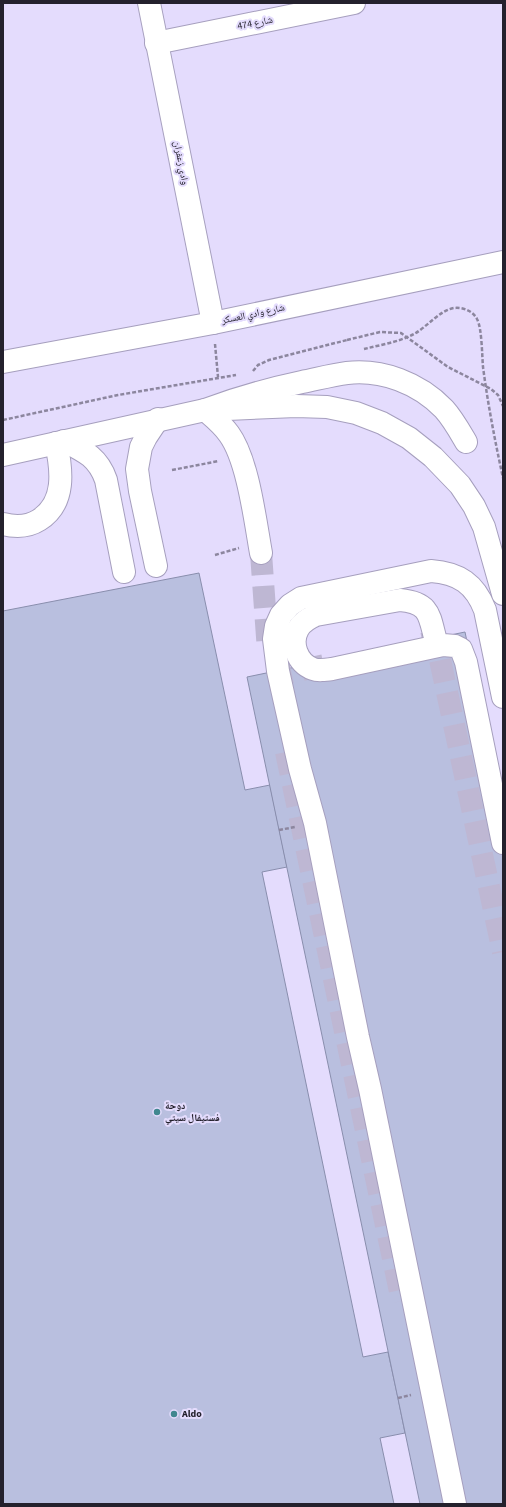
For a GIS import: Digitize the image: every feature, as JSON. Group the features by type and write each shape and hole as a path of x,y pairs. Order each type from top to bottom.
{"street":[{"name":"وادي زعفران","path":"149,3 213,323"},
{"name":"شارع 474","path":"156,43 350,3"},
{"name":"شارع وادي العسكر","path":"3,362 213,323 503,262"},
{"path":"205,410 234,399 266,390 324,377 347,373 367,372 396,379 419,389 444,409 466,442"},
{"path":"3,455 158,419 205,410 296,406 327,407 356,413 382,423 409,438 433,457 460,485 474,506 484,527 503,594"},
{"path":"205,410 230,434 242,461 247,478 253,550"},
{"path":"156,566 140,491 137,469 141,447 158,419"},
{"path":"3,524 15,526 36,522 45,516 52,508 58,499 60,480 60,442"},
{"path":"60,442 85,452 92,457 103,472 106,480 124,572"},
{"path":"455,1504 315,823 300,769 278,671 274,639 276,626 290,605 301,598 431,571 443,572 465,581 474,589 481,599 486,610 503,697"},
{"path":"436,641 430,617 426,610 420,604 400,600 316,615 298,628 295,642 296,650 303,663 313,669 320,670 332,669 443,644 455,646 461,649 466,662 503,843"}],"path":[{"path":"213,323 218,377"},
{"path":"251,373 258,365 269,360 380,332 401,333 448,368 491,389 498,395 503,406"},
{"path":"172,470 224,460"},
{"path":"216,555 253,550"}],"building":[{"name":"دوحة فستيفال سيتي","path":"199,573 245,790 270,785 287,867 262,872 363,1357 388,1352 405,1433 380,1438 394,1504 3,1504 3,611"},
{"path":"465,632 503,812 503,1504 420,1504 247,677"}],"tunnel":[{"path":"261,553 268,651"},
{"path":"423,644 436,641 503,952"},
{"path":"270,677 325,665"},
{"path":"286,752 402,1301"}],"place":[{"name":"دوحة فستيفال سيتي","path":"157,1112"},
{"name":"Aldo","path":"174,1414"}]}
